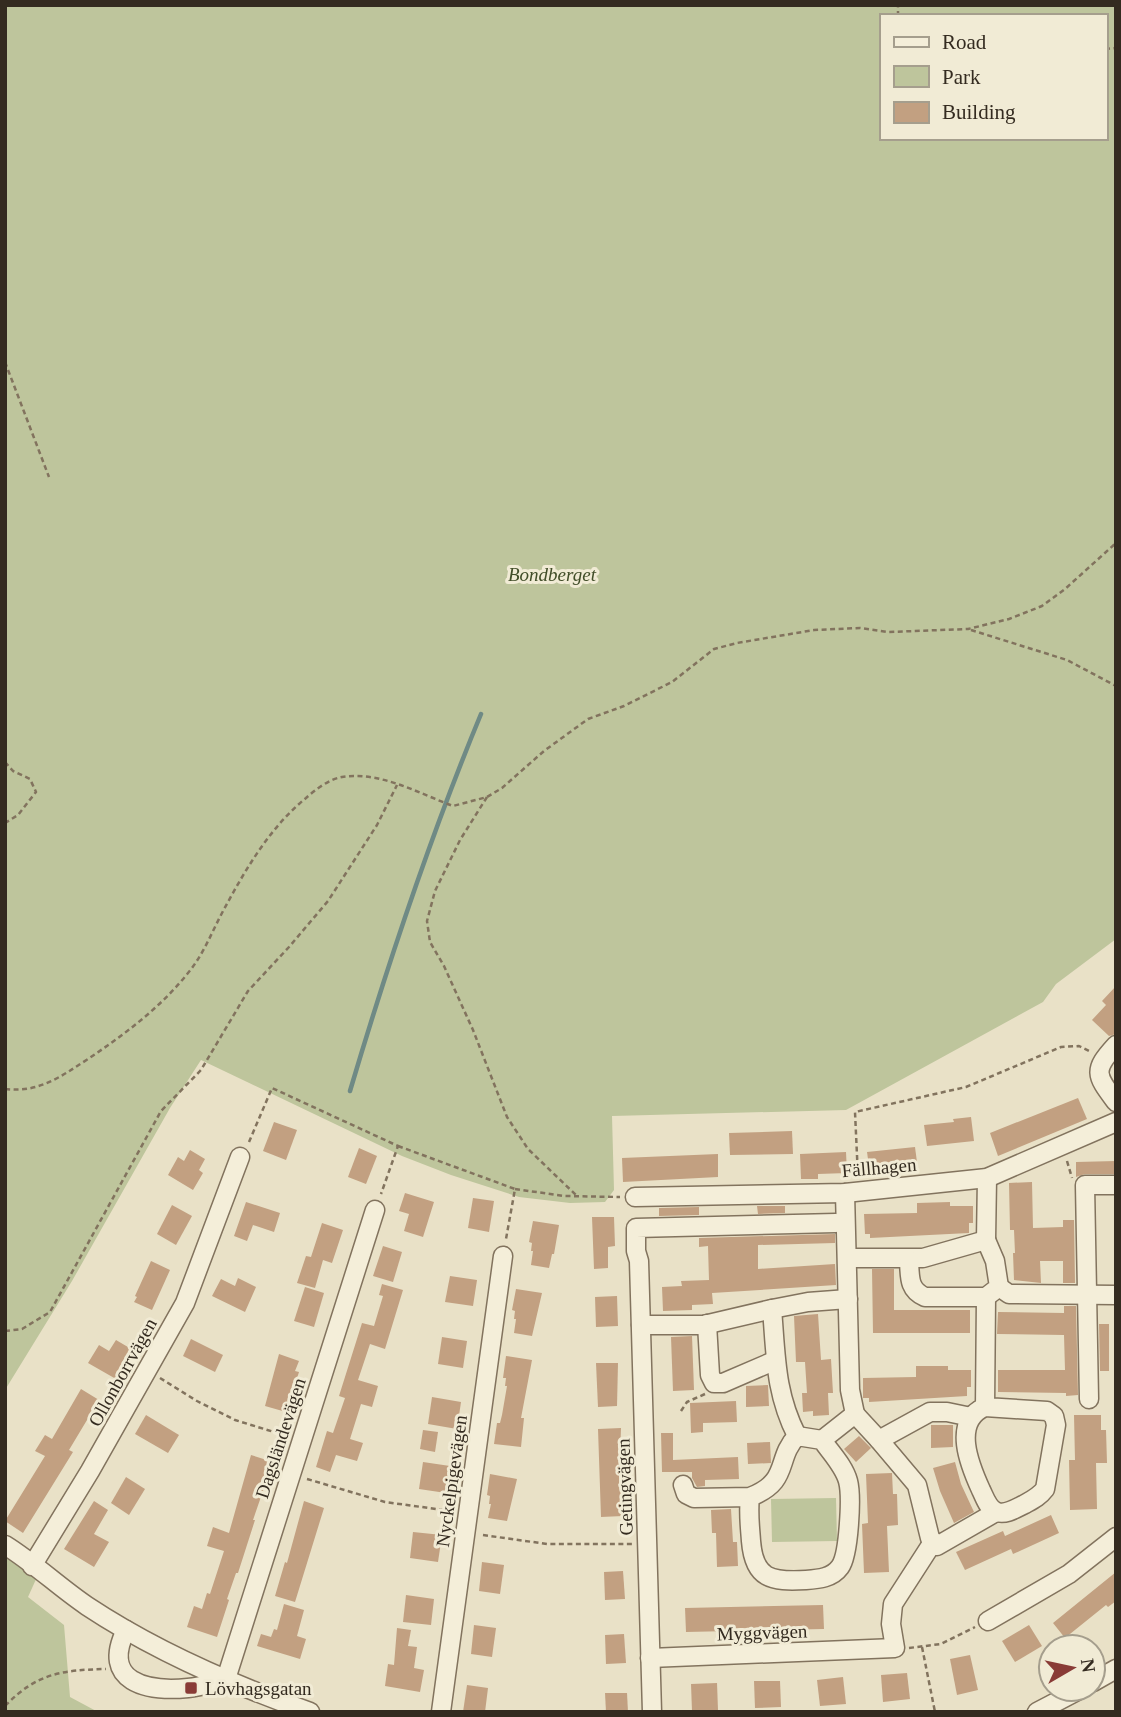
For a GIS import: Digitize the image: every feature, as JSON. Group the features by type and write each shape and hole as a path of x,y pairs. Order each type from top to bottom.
{"street":[{"path":"1116,1045 1101,1061 1099,1075 1116,1102"},
{"name":"Fällhagen","path":"635,1198 852,1192 987,1178 1116,1122"},
{"name":"Ollonborrvägen","path":"32,1566 149,1371 185,1303 240,1157"},
{"path":"987,1178 986,1240 995,1261 993,1292 978,1412 967,1428 968,1462 989,1506 996,1512"},
{"path":"1089,1399 1085,1185 1116,1185"},
{"path":"852,1192 848,1299 850,1390 855,1414 917,1485 933,1542 937,1546 996,1512 1012,1510 1039,1496 1045,1489 1056,1425 1054,1416 1047,1411 930,1412 879,1440"},
{"name":"Dagsländevägen","path":"226,1679 375,1210"},
{"name":"Getingvägen","path":"652,1712 636,1228 836,1223"},
{"path":"848,1258 923,1258 986,1240"},
{"name":"Nyckelpigevägen","path":"441,1712 503,1256"},
{"path":"909,1259 912,1288 925,1297 993,1292 1116,1295"},
{"path":"641,1325 707,1324 799,1303 848,1299"},
{"path":"772,1310 774,1362 797,1436"},
{"path":"707,1324 710,1375 714,1383 723,1384 774,1362"},
{"path":"822,1440 855,1414"},
{"path":"750,1497 752,1559 764,1576 777,1580 822,1578 842,1565 846,1548 848,1480 822,1440 797,1436"},
{"path":"683,1485 686,1494 694,1499 750,1497 770,1487 778,1479 790,1443 797,1436"},
{"path":"988,1621 1069,1574 1116,1537"},
{"path":"895,1648 891,1624 893,1604 933,1542"},
{"path":"5,1545 85,1604 126,1630 226,1679 310,1712"},
{"path":"126,1630 118,1663 125,1676 140,1685 191,1688 226,1679"},
{"name":"Myggvägen","path":"650,1658 895,1648"},
{"path":"1037,1712 1054,1703"}],"path":[{"path":"5,362 48,477"},
{"path":"5,1089 46,1085 123,1035 160,1005 189,972 210,941 222,914 272,830 315,790 338,777 364,775 453,806 487,797 588,719 624,706 672,682 714,649 814,630 860,628 888,632 968,629 1009,619 1042,606 1116,543"},
{"path":"968,629 1067,660 1116,686"},
{"path":"5,762 13,771 30,779 36,792 18,815 5,823"},
{"path":"5,1331 22,1329 50,1312 161,1111 201,1070 248,991 328,901 377,825 397,785"},
{"path":"487,797 460,840 435,891 427,921 430,942 473,1030 507,1117 528,1149 578,1196"},
{"path":"852,1192 855,1111 967,1087 1070,1045 1087,1049 1101,1061"},
{"path":"240,1157 250,1142 272,1088 398,1146 515,1189 578,1196 635,1198"},
{"path":"1063,1144 1072,1182 1085,1185"},
{"path":"375,1210 398,1146"},
{"path":"503,1256 515,1189"},
{"path":"149,1371 197,1401 235,1420 300,1440"},
{"path":"681,1411 687,1402 704,1396 714,1383"},
{"path":"290,1474 385,1502 468,1514"},
{"path":"465,1532 547,1544 647,1544"},
{"path":"895,1648 942,1644 988,1621"},
{"path":"922,1647 935,1712"},
{"path":"5,1706 23,1688 41,1677 84,1670 121,1669"}],"green space":[{"name":"Bondberget","path":"5,5 1116,5 1116,939 1056,984 1043,1002 846,1110 612,1116 614,1190 605,1202 570,1203 519,1197 451,1175 402,1156 201,1060 170,1108 72,1281 5,1390"},
{"path":"836,1498 837,1541 772,1542 771,1499"},
{"path":"5,1543 42,1566 28,1597 64,1625 70,1697 98,1712 5,1712"}],"building":[{"path":"1116,986 1116,1034 1109,1036 1092,1020 1106,1005 1102,1001"},
{"path":"1078,1098 1087,1119 998,1156 990,1133"},
{"path":"971,1117 974,1141 927,1146 924,1125"},
{"path":"274,1122 297,1130 286,1160 263,1151"},
{"path":"792,1131 793,1154 730,1155 729,1133"},
{"path":"915,1147 918,1170 870,1173 867,1152"},
{"path":"359,1148 377,1156 366,1184 348,1177"},
{"path":"190,1150 205,1159 199,1170 203,1173 193,1190 168,1175 178,1157 184,1161"},
{"path":"846,1152 847,1173 818,1174 818,1179 801,1179 800,1154"},
{"path":"718,1154 718,1177 623,1182 622,1158"},
{"path":"1116,1161 1116,1174 1085,1174 1076,1177 1076,1162"},
{"path":"1032,1182 1033,1228 1063,1227 1063,1220 1074,1220 1075,1283 1063,1283 1063,1261 1040,1261 1041,1283 1014,1280 1014,1230 1010,1230 1009,1183"},
{"path":"405,1193 434,1202 423,1237 404,1231 409,1214 399,1211"},
{"path":"473,1198 494,1201 489,1232 468,1228"},
{"path":"246,1202 280,1213 274,1232 253,1225 247,1241 234,1236"},
{"path":"950,1202 950,1206 973,1206 973,1223 969,1223 969,1233 870,1238 870,1234 865,1234 864,1214 917,1213 917,1203"},
{"path":"172,1205 192,1216 176,1245 157,1234"},
{"path":"757,1206 785,1206 785,1213 758,1214"},
{"path":"699,1207 699,1215 659,1216 659,1208"},
{"path":"592,1217 614,1217 615,1246 608,1247 608,1268 594,1269"},
{"path":"533,1221 559,1225 549,1268 531,1265 533,1251 532,1243 529,1242"},
{"path":"322,1223 343,1230 332,1263 323,1260 315,1288 297,1283 306,1256 311,1257"},
{"path":"835,1234 835,1243 758,1245 758,1269 835,1264 836,1285 712,1293 713,1304 692,1305 692,1310 663,1311 662,1287 682,1286 681,1281 709,1280 708,1246 699,1247 699,1238"},
{"path":"383,1246 402,1252 393,1282 373,1276"},
{"path":"151,1261 170,1270 152,1310 134,1302"},
{"path":"872,1269 894,1269 894,1310 970,1310 970,1333 873,1333"},
{"path":"450,1276 477,1280 473,1306 445,1302"},
{"path":"238,1278 256,1287 245,1312 212,1296 221,1279 235,1286"},
{"path":"382,1284 403,1290 385,1349 370,1344 358,1380 378,1386 372,1407 361,1404 350,1439 363,1443 357,1461 336,1455 330,1472 316,1467 327,1431 333,1433 345,1398 339,1396 362,1323 374,1326 383,1296 379,1295"},
{"path":"305,1287 324,1293 314,1327 294,1321"},
{"path":"516,1289 542,1293 532,1336 514,1333 516,1319 515,1311 512,1310"},
{"path":"617,1296 618,1326 596,1327 595,1297"},
{"path":"1064,1306 1076,1306 1078,1395 998,1392 998,1370 1065,1370 1064,1335 997,1334 998,1312 1064,1313"},
{"path":"818,1314 821,1360 831,1359 833,1393 828,1393 829,1415 813,1416 813,1411 803,1412 802,1393 807,1393 805,1362 796,1362 794,1316"},
{"path":"1099,1324 1109,1324 1109,1371 1100,1371"},
{"path":"692,1336 694,1390 673,1391 671,1337"},
{"path":"442,1337 467,1341 463,1368 438,1364"},
{"path":"191,1339 223,1355 215,1372 183,1356"},
{"path":"116,1340 133,1350 116,1379 88,1363 99,1345 109,1351"},
{"path":"279,1354 299,1361 295,1371 299,1372 286,1412 265,1406"},
{"path":"506,1356 532,1360 521,1418 524,1418 521,1447 494,1444 507,1386 506,1378 503,1378"},
{"path":"596,1363 618,1363 617,1406 598,1407"},
{"path":"916,1366 948,1366 948,1370 971,1370 971,1387 967,1387 967,1396 869,1402 869,1398 863,1398 863,1378 916,1377"},
{"path":"768,1385 769,1406 746,1407 746,1386"},
{"path":"81,1389 99,1400 69,1450 73,1452 23,1533 5,1521 45,1456 35,1451 45,1435 52,1439"},
{"path":"432,1397 461,1402 457,1429 428,1424"},
{"path":"736,1401 737,1422 703,1423 703,1432 691,1433 690,1403"},
{"path":"146,1415 179,1435 168,1453 135,1434"},
{"path":"1074,1415 1101,1415 1101,1430 1106,1430 1107,1463 1096,1463 1097,1509 1070,1510 1069,1460 1075,1460"},
{"path":"931,1425 953,1425 953,1447 931,1448"},
{"path":"621,1428 619,1487 623,1487 623,1516 601,1517 598,1429"},
{"path":"423,1430 438,1432 435,1452 420,1449"},
{"path":"661,1433 673,1433 673,1460 738,1457 739,1479 705,1480 705,1486 697,1487 692,1472 662,1472"},
{"path":"859,1436 871,1448 856,1462 844,1449"},
{"path":"770,1442 771,1463 748,1464 747,1443"},
{"path":"251,1455 273,1462 217,1637 187,1627 194,1606 202,1609 207,1593 210,1594 224,1551 207,1546 213,1527 229,1533"},
{"path":"423,1462 450,1466 446,1493 419,1489"},
{"path":"955,1462 961,1484 974,1512 954,1523 933,1468"},
{"path":"892,1473 893,1494 897,1494 898,1525 887,1526 889,1572 864,1573 862,1524 868,1523 866,1474"},
{"path":"490,1474 517,1479 507,1521 488,1518 491,1504 490,1496 487,1495"},
{"path":"126,1477 145,1489 129,1515 111,1503"},
{"path":"94,1501 108,1510 94,1534 109,1542 94,1567 64,1549"},
{"path":"304,1501 324,1508 295,1602 275,1596"},
{"path":"731,1509 738,1566 717,1567 716,1533 712,1533 711,1510"},
{"path":"1051,1515 1059,1533 1013,1554 1011,1549 965,1570 956,1552 1003,1531 1005,1536"},
{"path":"413,1532 442,1535 438,1562 410,1558"},
{"path":"482,1562 504,1565 500,1594 479,1591"},
{"path":"623,1571 625,1599 605,1600 604,1572"},
{"path":"1116,1572 1116,1601 1108,1607 1106,1605 1071,1633 1061,1633 1053,1623"},
{"path":"406,1595 434,1599 431,1625 403,1622"},
{"path":"284,1604 304,1610 297,1636 306,1639 300,1659 257,1646 261,1634 271,1637 274,1629 277,1630"},
{"path":"823,1605 824,1629 686,1632 685,1608"},
{"path":"474,1625 496,1628 492,1657 471,1654"},
{"path":"1029,1625 1037,1638 1037,1649 1015,1662 1002,1641"},
{"path":"397,1628 411,1630 408,1646 417,1647 414,1668 424,1670 420,1692 385,1686 388,1664 394,1665"},
{"path":"624,1634 626,1663 606,1664 605,1635"},
{"path":"970,1655 978,1690 957,1695 950,1659"},
{"path":"907,1673 910,1699 883,1702 881,1675"},
{"path":"843,1677 846,1704 820,1706 817,1680"},
{"path":"754,1681 780,1681 781,1707 755,1708"},
{"path":"717,1683 718,1710 692,1711 691,1684"},
{"path":"467,1685 488,1688 485,1712 463,1712"},
{"path":"605,1693 627,1693 628,1712 606,1712"}],"waterway":[{"path":"350,1091 411,901 481,714"}],"place":[{"name":"Lövhagsgatan","path":"191,1688"}]}
